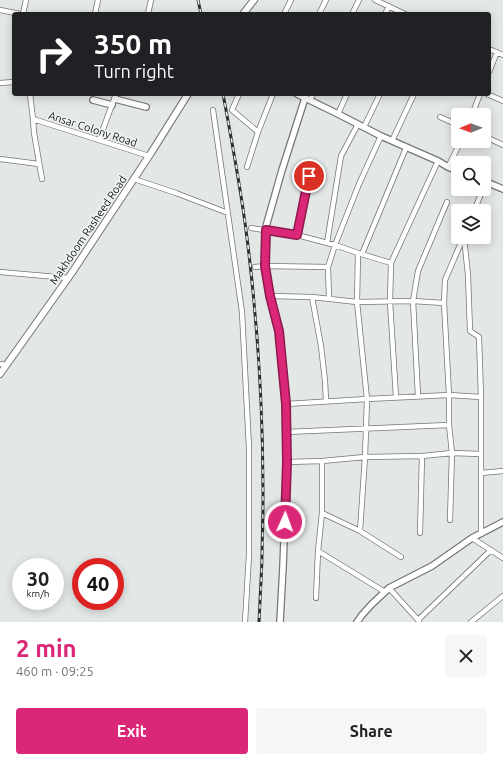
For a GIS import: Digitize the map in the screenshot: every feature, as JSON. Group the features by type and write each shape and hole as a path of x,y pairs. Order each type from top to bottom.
{"main road":[{"path":"245,12 254,0"},
{"name":"Makhdoom Rasheed Road","path":"0,374 3,364 68,278 151,154 187,96"}],"street":[{"path":"23,12 26,0"},
{"path":"96,12 98,0"},
{"path":"148,12 150,0"},
{"path":"285,12 291,0"},
{"path":"320,12 326,0"},
{"path":"353,12 359,0"},
{"path":"375,0 401,12"},
{"path":"386,12 389,6"},
{"path":"0,10 12,12"},
{"path":"491,50 503,54"},
{"path":"491,67 497,52"},
{"path":"0,83 12,82"},
{"name":"Ansar Colony Road","path":"30,96 33,119 149,156"},
{"path":"99,140 116,96 146,107"},
{"path":"238,96 232,110 258,132"},
{"path":"247,167 258,132 272,96"},
{"path":"300,96 406,148 438,161 451,168"},
{"path":"280,622 287,462 286,404 279,331 270,296 265,266 266,230 282,170 307,99 311,96"},
{"path":"338,114 346,96"},
{"path":"327,243 341,156 379,96"},
{"path":"392,141 413,96"},
{"path":"475,108 479,96"},
{"path":"491,96 503,101"},
{"path":"93,100 112,105"},
{"path":"213,110 242,312 249,448 249,555 245,622"},
{"path":"440,117 451,122"},
{"path":"33,119 42,179"},
{"path":"329,298 328,267 335,245 359,184 381,136"},
{"path":"491,139 503,145"},
{"path":"360,531 367,399 357,302 360,254 406,148"},
{"path":"448,167 458,148"},
{"path":"0,158 39,164"},
{"path":"396,397 390,302 391,263 438,161"},
{"path":"297,235 309,176"},
{"path":"134,179 176,192 228,213"},
{"path":"491,186 503,189"},
{"path":"418,396 413,301 418,270 447,202"},
{"path":"251,228 297,235 335,245 391,263"},
{"path":"450,520 452,453 449,425 449,395 444,303 445,280 461,244"},
{"path":"465,244 468,275 470,331 479,338 481,397 481,534"},
{"path":"255,267 328,267"},
{"path":"0,272 68,278"},
{"path":"270,296 312,296 357,302 413,301 444,303"},
{"path":"312,296 326,381 326,401"},
{"path":"286,404 418,396 449,395 481,397"},
{"path":"286,432 449,425"},
{"path":"287,462 322,461 365,457 422,456 452,453 481,454"},
{"path":"420,533 422,456"},
{"path":"316,598 318,551 322,512 322,461"},
{"path":"481,472 503,470"},
{"path":"322,512 360,531 401,556"},
{"path":"357,622 371,605 387,590 432,566 472,538 503,522"},
{"path":"472,538 503,558"},
{"path":"318,551 387,590 419,621 491,550"},
{"path":"472,622 503,596"}],"railway":[{"path":"198,0 201,12"},
{"path":"223,96 245,220 257,334 263,478 263,526 259,622"}],"route":[{"path":"285,522 287,462 286,404 279,331 270,296 265,266 266,230 297,235 309,176"}]}
